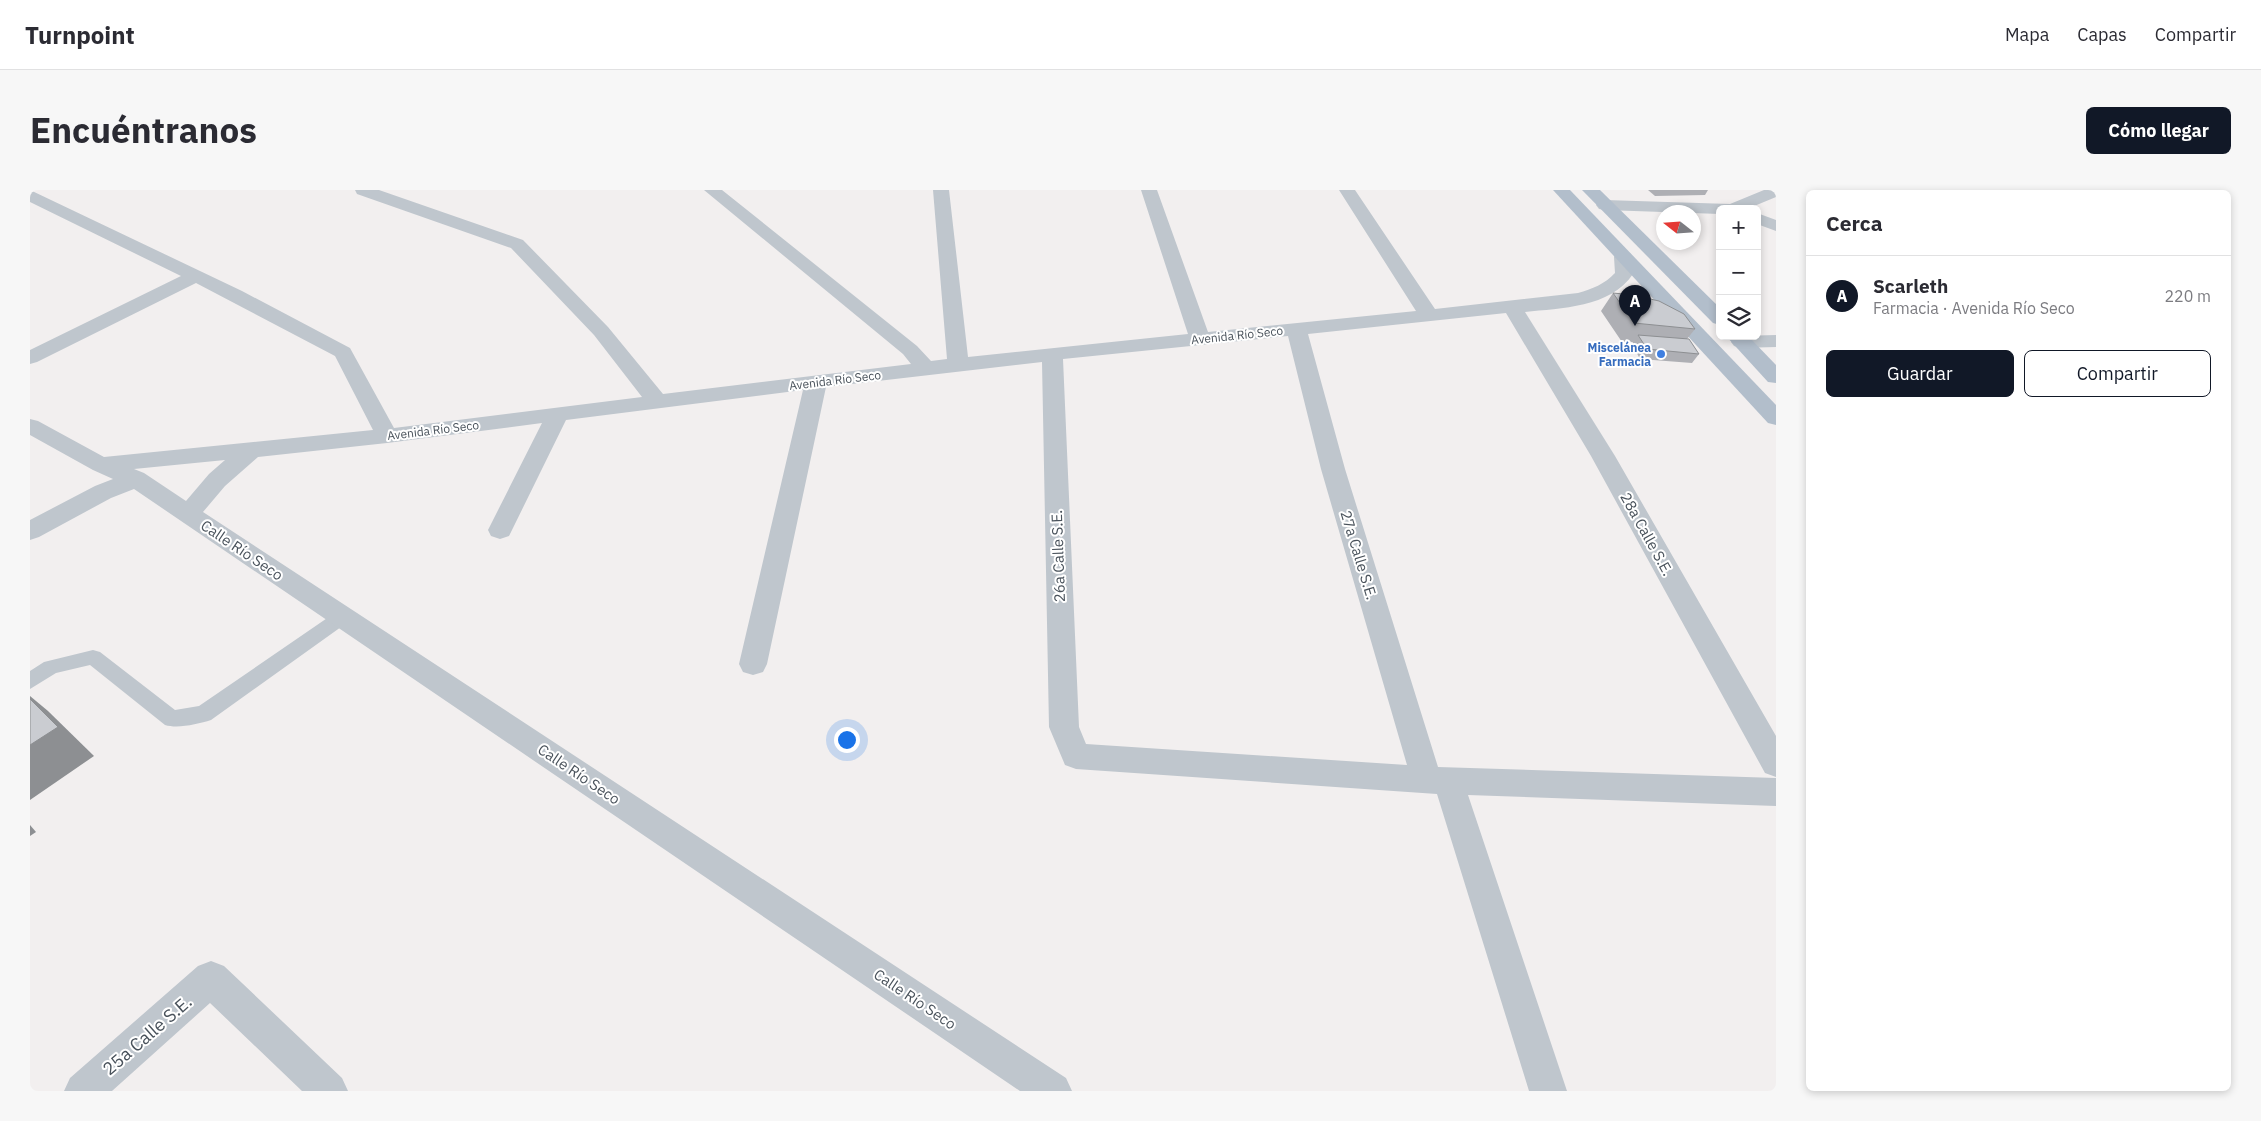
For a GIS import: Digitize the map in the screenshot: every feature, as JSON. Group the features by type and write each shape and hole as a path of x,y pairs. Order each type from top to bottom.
{"main road":[{"path":"1561,190 1776,418"},
{"path":"1590,190 1716,315"},
{"path":"1739,340 1776,377"}],"street":[{"path":"363,190 517,244 600,331 657,402"},
{"path":"712,190 910,350 926,368"},
{"path":"941,190 958,364"},
{"path":"1149,190 1200,339"},
{"path":"1347,190 1429,315"},
{"path":"1742,205 1776,191"},
{"path":"30,195 195,276 343,352 387,436"},
{"path":"1605,205 1716,208"},
{"path":"1761,220 1776,226"},
{"name":"Avenida Río Seco","path":"101,465 387,436 958,364 1570,300 1599,293 1619,282 1624,274 1623,257"},
{"path":"30,358 195,276"},
{"name":"Avenida Río Seco","path":"1570,300 1614,305"},
{"name":"28a Calle S.E.","path":"1512,307 1604,456 1776,764"},
{"path":"1658,318 1701,339"},
{"name":"27a Calle S.E.","path":"1296,329 1333,469 1438,781 1548,1091"},
{"path":"1757,340 1776,341"},
{"name":"26a Calle S.E.","path":"1052,355 1064,727 1076,756 1438,781"},
{"path":"753,664 816,382"},
{"path":"500,530 558,414"},
{"name":"Calle Río Seco","path":"30,426 101,465 136,479 1053,1091"},
{"path":"188,514 217,480 252,449"},
{"path":"30,531 103,492 136,479"},
{"path":"1438,781 1776,792"},
{"name":"25a Calle S.E.","path":"83,1091 211,979 329,1091"}],"lane":[{"path":"30,681 51,668 93,657 172,719 204,714 342,616"}],"building":[{"path":"1613,293 1659,301 1684,314 1695,329 1634,323"},
{"path":"1638,335 1689,339 1699,354 1647,349"},
{"path":"30,699 58,727 30,745"}],"place":[{"name":"Scarleth","path":"1635,326"},
{"name":"Miscelánea Farmacia","path":"1661,354"}]}
